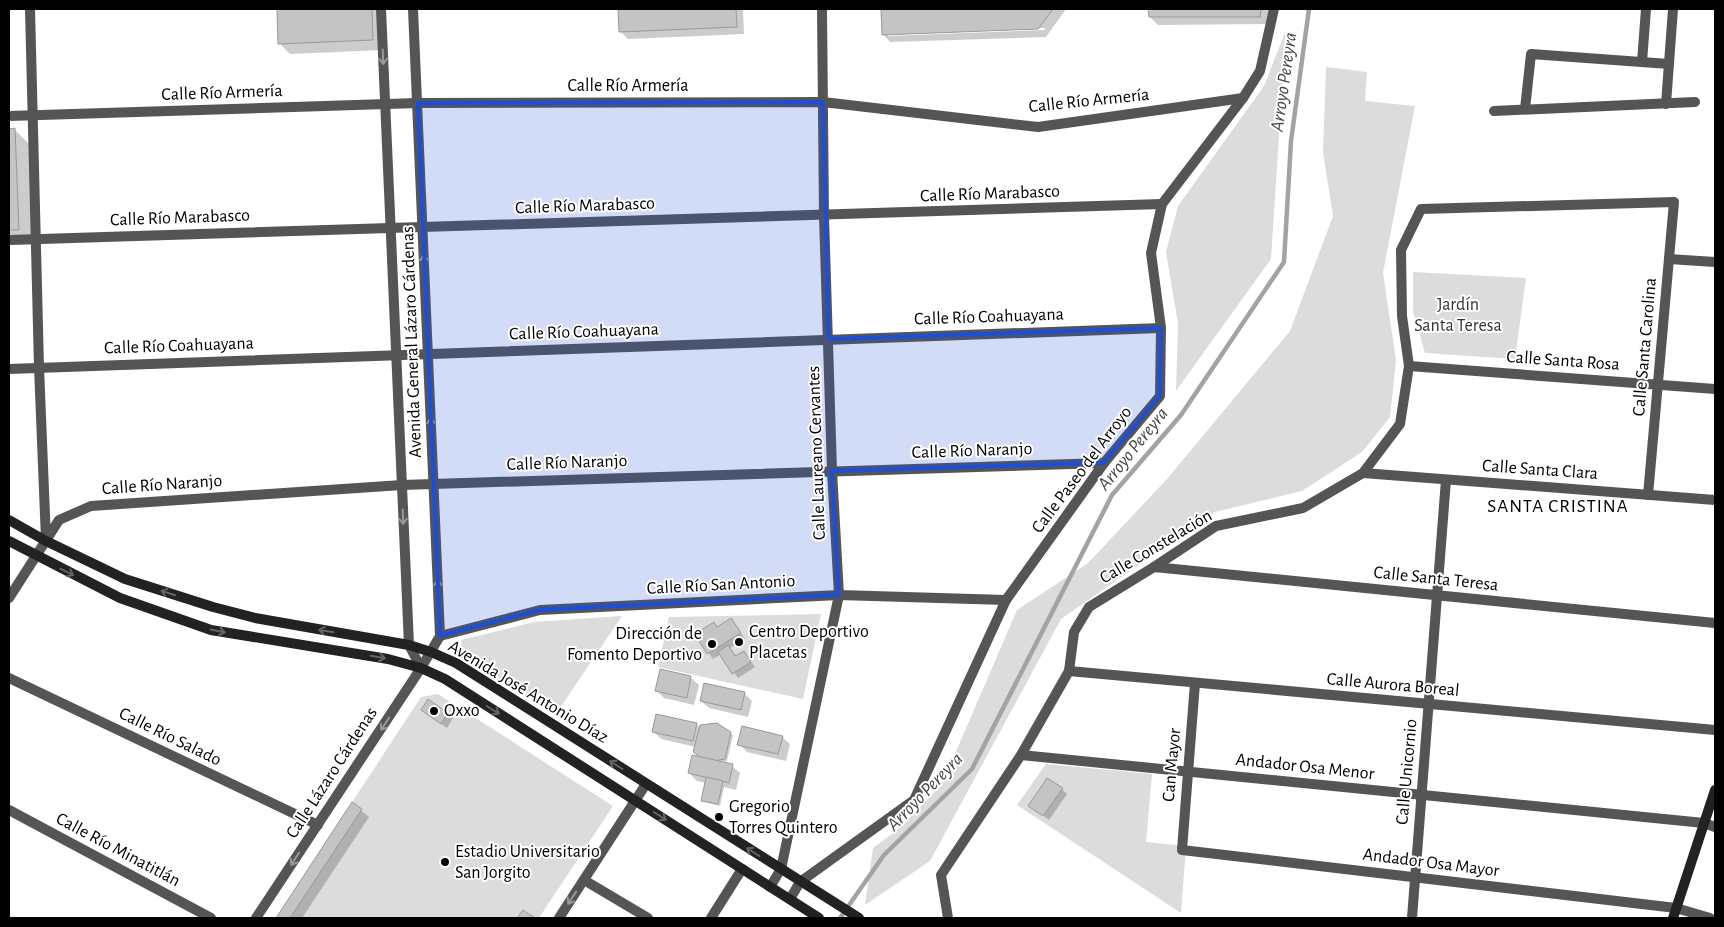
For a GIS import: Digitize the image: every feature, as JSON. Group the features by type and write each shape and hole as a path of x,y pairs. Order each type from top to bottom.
{"street":[{"path":"30,9 35,239 46,541"},
{"name":"Avenida General Lázaro Cárdenas","path":"381,9 408,645"},
{"name":"Avenida General Lázaro Cárdenas","path":"413,9 440,636"},
{"name":"Calle Laureano Cervantes","path":"770,887 781,870 839,595 832,472 824,216 822,9"},
{"name":"Calle Paseo del Arroyo","path":"790,899 800,882 914,800 1006,600 1104,463 1160,396 1161,328 1151,253 1162,204 1243,98 1260,71 1274,9"},
{"path":"1642,62 1646,9"},
{"path":"1666,104 1673,9"},
{"path":"1525,109 1532,54 1670,64"},
{"name":"Calle Río Armería","path":"9,116 418,103 823,102 1038,127 1243,98"},
{"path":"1494,110 1695,102"},
{"name":"Calle Constelación","path":"948,918 941,875 1021,755 1069,671 1074,632 1089,606 1154,567 1216,526 1303,508 1363,473 1400,424 1409,366 1402,316 1401,250 1421,209 1674,202"},
{"name":"Calle Santa Carolina","path":"1648,495 1674,202"},
{"name":"Calle Río Marabasco","path":"9,240 1162,204"},
{"path":"1669,259 1715,262"},
{"name":"Calle Río Coahuayana","path":"9,369 1161,328"},
{"name":"Calle Santa Rosa","path":"1409,366 1715,388"},
{"name":"Calle Río Naranjo","path":"9,598 59,520 91,506 402,485 1104,463"},
{"name":"Calle Santa Clara","path":"1363,473 1715,500"},
{"name":"Calle Unicornio","path":"1412,918 1446,480"},
{"name":"Avenida José Antonio Díaz","path":"9,520 46,541 125,579 213,607 255,618 408,645 456,663 858,918"},
{"name":"Avenida José Antonio Díaz","path":"9,541 120,598 211,630 388,659 421,668 445,679 819,918"},
{"name":"Calle Santa Teresa","path":"1154,567 1715,623"},
{"name":"Calle Río San Antonio","path":"440,636 540,610 839,595 1006,600"},
{"path":"421,668 440,636"},
{"path":"408,645 421,668"},
{"name":"Calle Lázaro Cárdenas","path":"256,918 421,668"},
{"name":"Calle Aurora Boreal","path":"1069,671 1715,730"},
{"name":"Calle Río Salado","path":"9,678 318,825"},
{"name":"Can Mayor","path":"1182,850 1195,683"},
{"name":"Andador Osa Menor","path":"1021,755 1704,824 1715,827"},
{"path":"559,918 646,784"},
{"path":"1673,918 1715,790"},
{"name":"Calle Río Minatitlán","path":"9,810 211,918"},
{"name":"Andador Osa Mayor","path":"1182,850 1676,908 1710,918"},
{"path":"711,918 742,869"},
{"path":"584,880 648,918"}],"highlighted area":[{"path":"823,102 829,339 1161,328 1160,396 1104,463 832,471 839,595 540,610 440,636 418,103"}],"green space":[{"path":"1286,30 1271,259 1176,391 1178,323 1166,252 1178,206 1264,86"},
{"path":"1326,67 1367,72 1365,101 1415,106 1383,273 1396,360 1390,417 1362,452 1302,491 1215,512 1061,619 930,861 865,905 873,848 901,827 942,784 1017,610 1088,563 1167,479 1290,331 1333,216 1323,152"},
{"name":"Jardín Santa Teresa","path":"1413,272 1526,278 1515,359 1425,353 1413,311"},
{"name":"Centro Deportivo Placetas","path":"821,614 803,699 658,667 669,617"},
{"path":"622,616 556,714 462,655 461,640 534,622"},
{"name":"Estadio Universitario San Jorgito","path":"438,694 613,806 539,918 276,918 421,697"},
{"path":"1046,764 1152,774 1146,842 1186,846 1181,913 1017,805"}],"building":[{"path":"277,9 372,9 373,40 278,44"},
{"path":"618,9 736,9 737,27 619,32"},
{"path":"881,9 1053,9 1038,29 882,35"},
{"path":"1148,9 1261,9 1260,17 1149,17"},
{"path":"15,128 19,230 9,230 9,129"},
{"name":"Dirección de Fomento Deportivo","path":"731,618 741,633 707,654 695,634 714,622 717,627"},
{"path":"728,645 735,656 744,651 751,662 732,674 718,652"},
{"path":"660,669 691,676 687,698 655,691"},
{"path":"704,683 745,692 741,710 700,701"},
{"name":"Oxxo","path":"428,699 448,713 441,724 421,710"},
{"path":"656,714 697,723 693,741 652,732"},
{"path":"717,723 731,732 725,759 707,762 693,752 700,725"},
{"path":"742,726 783,736 778,754 737,745"},
{"path":"692,755 733,764 729,783 688,773"},
{"path":"706,777 723,781 718,804 701,801"},
{"path":"1047,778 1063,788 1043,816 1028,806"},
{"path":"352,802 362,809 290,918 276,918"},
{"path":"523,910 535,918 517,918"}],"waterway":[{"name":"Arroyo Pereyra","path":"840,918 884,855 972,769 1112,495 1181,415 1284,262 1291,141 1309,9"}],"place":[{"name":"Centro Deportivo Placetas","path":"739,642"},
{"name":"Dirección de Fomento Deportivo","path":"712,644"},
{"name":"Oxxo","path":"434,711"},
{"name":"Gregorio Torres Quintero","path":"719,817"},
{"name":"Estadio Universitario San Jorgito","path":"445,862"}],"district":[{"name":"SANTA CRISTINA","path":"1558,506"}]}
